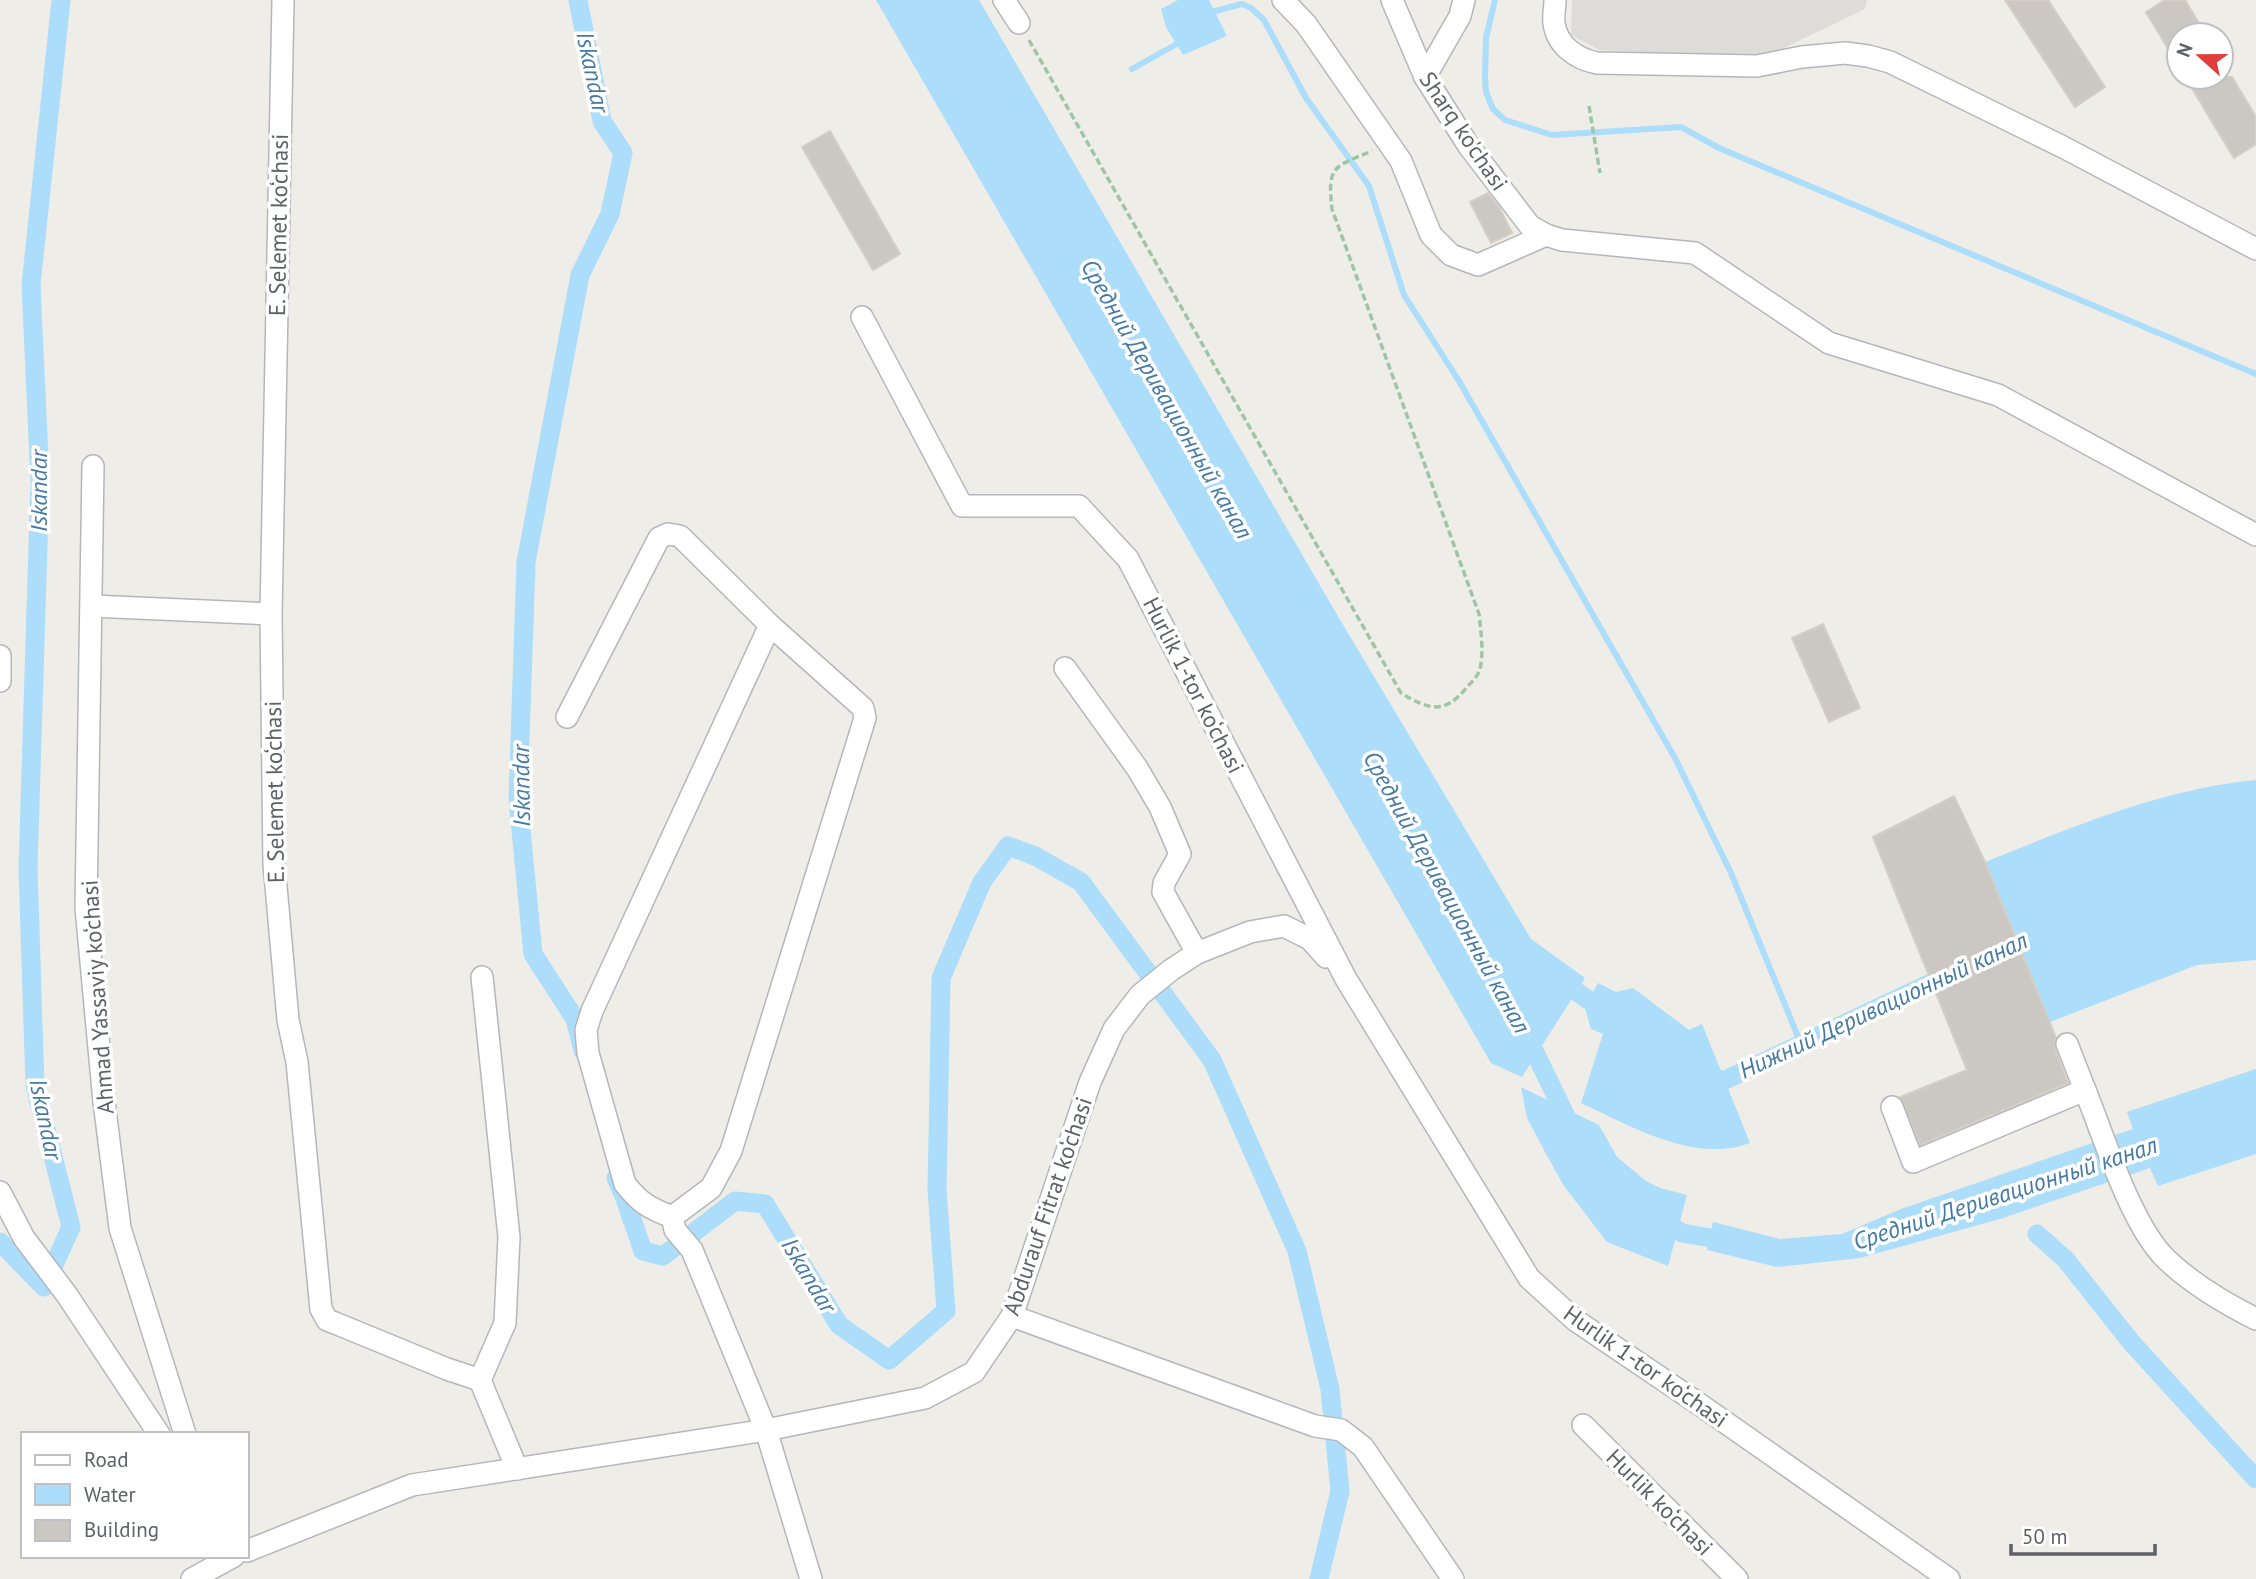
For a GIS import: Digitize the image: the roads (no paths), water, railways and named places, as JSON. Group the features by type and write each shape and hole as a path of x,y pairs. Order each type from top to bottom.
{"street":[{"name":"E. Selemet ko‘chasi","path":"283,0 271,614 274,864 288,1020 297,1062 321,1309 327,1320 480,1380"},
{"path":"1004,0 1019,23"},
{"path":"1283,0 1306,24 1401,161 1431,235 1451,255 1478,265 1554,237 1695,253 1829,343 1998,396 2256,535"},
{"name":"Sharq ko'chasi","path":"1392,0 1425,78 1468,145 1530,226 1554,237"},
{"path":"1425,78 1460,16 1464,0"},
{"path":"1555,0 1554,23 1560,38 1576,57 1597,63 1757,66 1802,57 1845,53 1890,62 2063,148 2256,249"},
{"name":"Hurlik 1-tor ko‘chasi","path":"862,317 961,506 1079,506 1128,559 1346,979 1529,1278 1575,1320 1949,1579"},
{"name":"Ahmad Yassaviy ko‘chasi","path":"93,466 86,908 104,1102 120,1228 184,1432"},
{"path":"567,717 659,538 668,534 680,536 770,625 863,708 865,718 731,1151 711,1188 673,1223"},
{"path":"92,606 271,614"},
{"path":"770,625 597,999 586,1030 587,1054 625,1184 639,1201 673,1223 692,1250 766,1430 811,1579"},
{"path":"0,656 0,681"},
{"path":"1065,668 1137,768 1160,807 1180,854 1164,883 1163,892 1197,953"},
{"name":"Hurlik 1-tor ko‘chasi","path":"1171,970 1197,953 1250,932 1284,926 1310,939 1346,979"},
{"name":"Abdurauf Fitrat ko‘chasi","path":"248,1551 412,1485 766,1430 925,1398 974,1372 1012,1316 1090,1082 1114,1029 1140,995 1171,970"},
{"path":"482,977 509,1237 505,1323 480,1380 517,1469"},
{"path":"2067,1044 2129,1198 2150,1240 2165,1258 2200,1286 2256,1319"},
{"path":"1892,1107 1913,1162 2085,1090"},
{"path":"0,1192 24,1238 66,1295 158,1432"},
{"path":"1012,1316 1315,1426 1341,1430 1363,1447 1453,1579"},
{"name":"Hurlik ko‘chasi","path":"1583,1425 1737,1579"},
{"path":"192,1579 230,1558"}],"water":[{"name":"Средний Деривационный канал","path":"876,0 979,0 1339,618 1531,939 1585,978 1522,1077 1491,1063"},
{"path":"1178,0 1209,0 1227,36 1183,55 1166,27 1161,9"},
{"path":"2256,780 2256,960 2197,965 2050,1022 1985,862 2118,811 2186,792"},
{"name":"Средний Деривационный канал","path":"1598,983 1616,992 1633,988 1689,1030 1702,1024 1750,1143 1729,1148 1685,1146 1663,1140 1581,1103 1603,1034 1591,1029 1585,1008"},
{"path":"2256,1069 2256,1154 2158,1186 2150,1168 2000,1219 1860,1258 1777,1267 1707,1250 1713,1222 1780,1239 1842,1234 1901,1209 2133,1129 2127,1112"},
{"path":"1521,1087 1599,1125 1617,1157 1646,1181 1660,1188 1687,1195 1668,1266 1607,1242 1564,1186 1545,1152 1527,1118"}],"waterway":[{"name":"Iskandar","path":"0,1242 44,1287 71,1227 35,1086 28,868 40,481 31,285 61,0"},
{"name":"Iskandar","path":"578,0 602,121 623,153 610,214 580,275 526,562 518,799 533,954 575,1019 583,1051"},
{"path":"1495,0 1486,38 1486,92 1493,109 1505,120 1552,135 1681,127 1719,148 2256,374"},
{"path":"1210,15 1215,11 1242,4 1264,20 1306,98 1369,186 1404,295 1459,381 1675,758 1731,873 1801,1044"},
{"path":"1132,69 1182,41"},
{"name":"Iskandar","path":"616,1178 643,1251 663,1256 735,1201 765,1204 839,1325 889,1360 946,1311 937,1190 941,978 982,882 1008,846 1035,856 1081,882 1212,1060 1297,1251 1330,1389 1340,1491 1319,1579"},
{"name":"Нижний Деривационный канал","path":"1702,1072 1723,1081 1954,972"},
{"name":"Нижний Деривационный канал","path":"1556,977 1608,1014"},
{"name":"Средний Деривационный канал","path":"1525,1032 1573,1131"},
{"name":"Средний Деривационный канал","path":"1655,1216 1682,1233 1735,1242"},
{"path":"2037,1234 2066,1260 2131,1342 2256,1479"}]}
